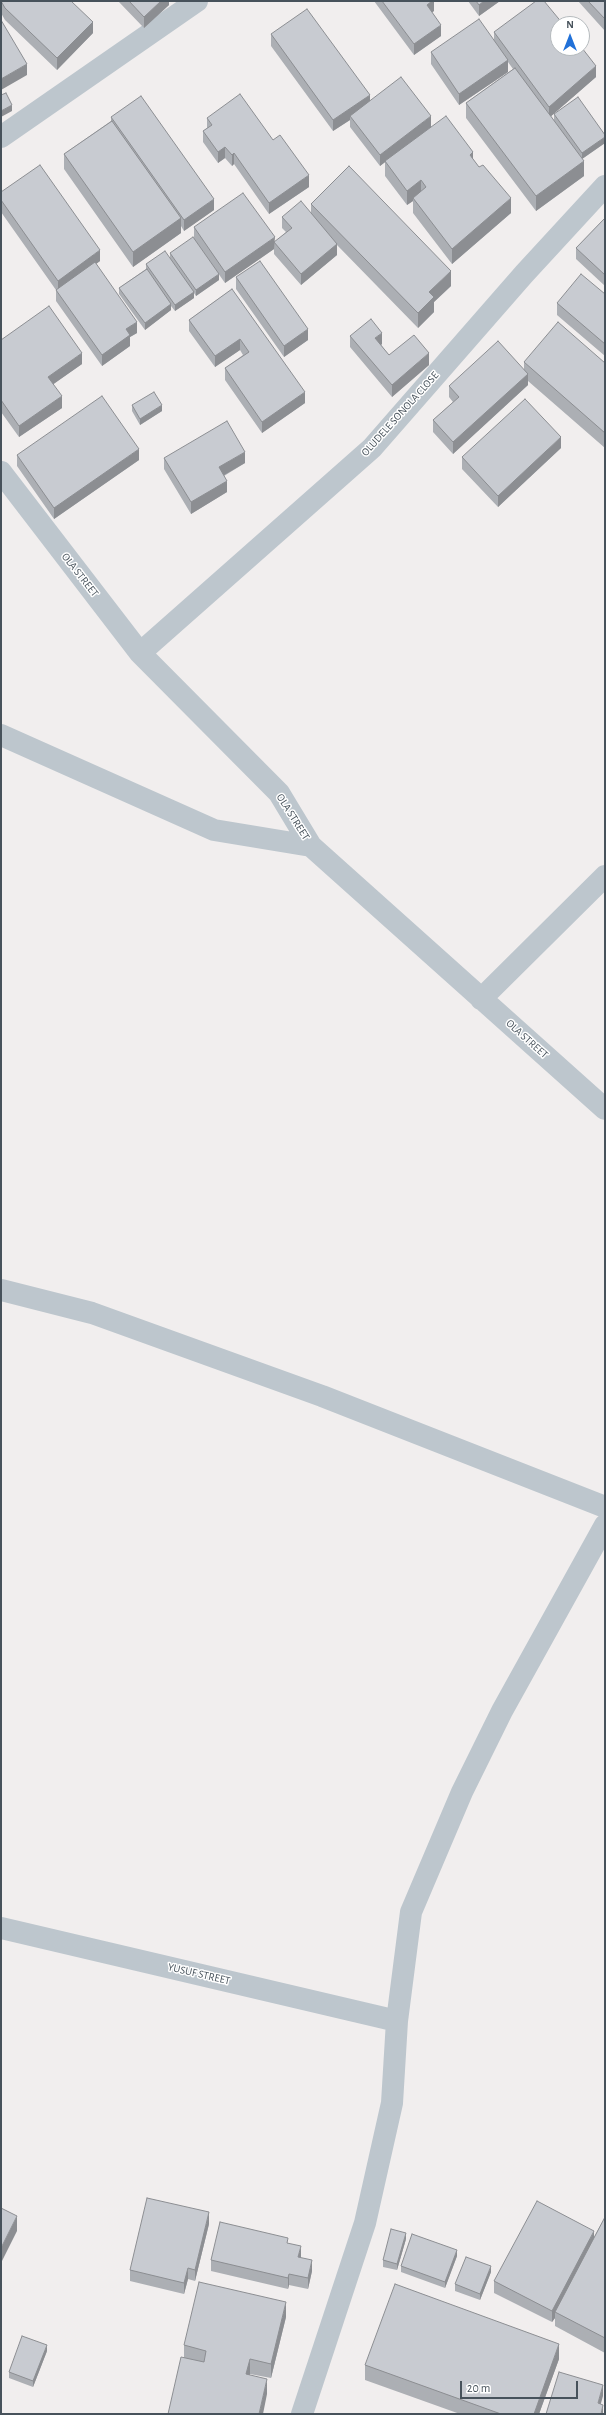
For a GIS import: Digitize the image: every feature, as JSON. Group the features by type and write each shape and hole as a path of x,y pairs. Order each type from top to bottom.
{"street":[{"path":"1,136 197,1"},
{"name":"OLUDELE SONOLA CLOSE","path":"140,653 372,448 524,274 605,186"},
{"name":"OLA STREET","path":"1,472 140,653 279,793 311,846 605,1109"},
{"path":"1,735 214,830 311,846"},
{"path":"481,999 605,876"},
{"path":"1,1290 92,1313 307,1390 605,1507"},
{"path":"302,2414 365,2223 392,2103 397,2021 411,1912 462,1792 502,1711 605,1525"},
{"name":"YUSUF STREET","path":"1,1928 397,2021"}],"building":[{"path":"1,1 71,1 93,22 57,58 5,8"},
{"path":"129,1 161,1 144,17"},
{"path":"382,1 432,1 427,5 441,25 414,44"},
{"path":"476,1 484,1 479,5"},
{"path":"536,1 544,1 556,16 550,16 550,56 588,56 596,66 549,107 494,32"},
{"path":"588,1 605,1 605,19"},
{"path":"307,9 370,95 333,120 271,34"},
{"path":"479,19 508,60 459,94 431,52"},
{"path":"1,20 27,64 1,79"},
{"path":"515,68 584,161 536,196 466,103"},
{"path":"401,77 431,116 380,155 350,116"},
{"path":"6,93 12,105 1,111 1,95"},
{"path":"240,94 273,140 280,135 309,175 269,203 234,153 232,155 225,147 218,152 203,131 212,125 207,118"},
{"path":"141,96 214,199 184,220 111,117"},
{"path":"578,97 605,135 605,137 582,153 554,114"},
{"path":"446,116 473,152 470,155 479,167 483,165 511,198 452,249 413,198 426,187 421,180 407,191 385,161"},
{"path":"112,121 181,218 133,252 64,154"},
{"path":"40,165 100,250 58,281 1,200 1,192"},
{"path":"349,166 451,271 429,292 434,297 418,313 311,204"},
{"path":"243,193 275,237 225,272 194,227"},
{"path":"301,201 337,244 301,274 274,242 292,228 282,217"},
{"path":"605,218 605,275 576,248"},
{"path":"193,237 219,274 196,290 170,253"},
{"path":"165,251 194,292 175,305 146,264"},
{"path":"260,261 308,329 284,346 236,277"},
{"path":"95,262 137,322 126,329 130,335 102,355 56,290"},
{"path":"147,269 171,304 145,323 119,288"},
{"path":"581,274 605,294 605,344 557,303"},
{"path":"232,289 305,392 262,422 225,368 249,352 240,339 215,356 189,320"},
{"path":"49,306 82,353 48,377 62,396 19,426 1,400 1,340"},
{"path":"371,319 382,333 375,338 389,355 414,335 429,353 392,385 350,336"},
{"path":"558,322 605,363 605,433 524,362"},
{"path":"498,341 528,374 453,442 433,420 459,397 449,386"},
{"path":"154,392 162,405 140,419 132,405"},
{"path":"102,396 139,449 54,508 17,455"},
{"path":"525,399 561,437 498,496 462,457"},
{"path":"227,421 245,452 219,467 227,481 191,502 164,458"},
{"path":"147,2198 209,2212 195,2270 188,2268 184,2283 130,2270"},
{"path":"537,2201 594,2231 552,2311 494,2281"},
{"path":"1,2208 17,2216 1,2248"},
{"path":"605,2217 605,2338 555,2312"},
{"path":"220,2222 288,2238 287,2243 301,2246 298,2257 312,2260 308,2278 289,2274 288,2278 211,2260"},
{"path":"391,2229 406,2233 397,2264 383,2260"},
{"path":"412,2234 457,2250 445,2282 401,2266"},
{"path":"466,2257 491,2266 480,2294 455,2284"},
{"path":"199,2282 286,2302 271,2364 250,2359 246,2374 267,2379 259,2414 168,2414 181,2357 204,2362 206,2351 184,2345"},
{"path":"395,2284 559,2344 534,2414 501,2414 365,2365"},
{"path":"22,2336 47,2345 33,2381 9,2372"},
{"path":"559,2372 603,2385 598,2403 603,2405 601,2414 546,2414"}]}
